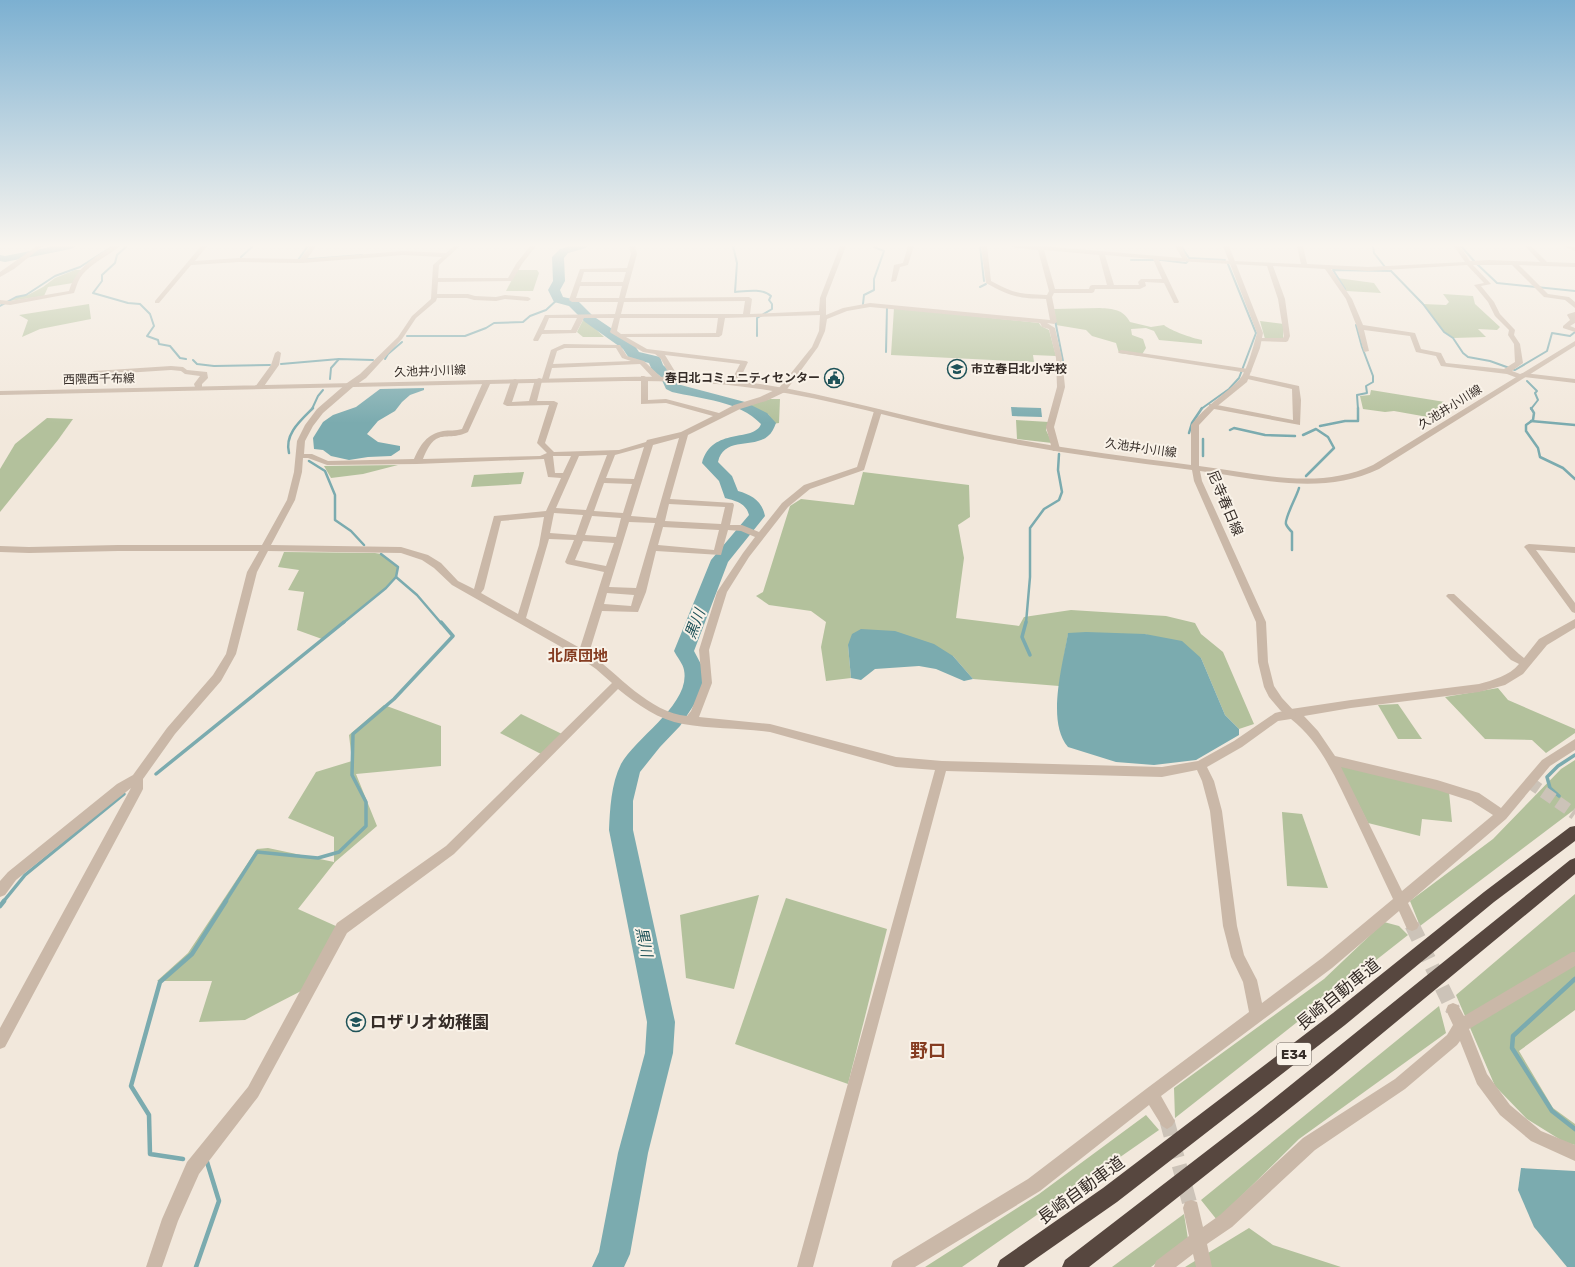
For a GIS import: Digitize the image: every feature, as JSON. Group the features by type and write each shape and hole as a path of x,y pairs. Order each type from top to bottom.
{"highway":[{"name":"長崎自動車道","path":"1007,1267 1116,1190 1339,1019 1489,897 1575,832"},
{"name":"E34","path":"1072,1267 1124,1228 1347,1051 1575,865"}],"street":[{"path":"0,891 12,876 121,788 137,778 171,731 217,678 231,654 252,572 291,500 296,486 301,441 309,424 320,411 350,385 363,376 400,338 414,317 428,305"},
{"path":"621,305 612,332 645,351 744,362 734,383"},
{"path":"662,305 722,316 823,316 845,309 869,305"},
{"path":"620,336 654,325 684,308 704,305"},
{"path":"746,316 747,305"},
{"path":"299,456 310,456 327,463 542,458 550,455 619,452 650,442 684,434 741,406 782,390 815,347 822,331 822,305"},
{"path":"871,305 1054,322 1052,305"},
{"name":"尼寺春日線","path":"1250,305 1260,333 1244,380 1232,392 1212,406 1196,425 1194,438 1195,467 1198,481 1261,622 1263,634 1262,652 1264,676 1279,704 1300,718 1309,727 1330,760 1412,925"},
{"path":"1258,340 1286,340 1287,336 1283,305"},
{"path":"1351,305 1360,327 1366,351"},
{"path":"1492,305 1497,315 1512,330 1511,335 1517,344 1519,363 1509,370"},
{"path":"1574,330 1564,327 1574,322 1570,315 1575,314"},
{"path":"536,340 547,316 618,316 654,325 719,335 722,316"},
{"path":"539,332 574,332 580,316"},
{"path":"1043,322 1044,326 1052,328 1059,358 1061,387 1050,427 1052,436 1056,443 1056,449"},
{"path":"1360,327 1413,334 1418,351 1439,354 1443,365 1509,370 1522,376 1575,381"},
{"name":"久池井小川線","path":"199,388 644,378 673,378 734,383 782,390 878,411 963,432 1056,449 1310,483 1340,481 1362,475 1575,343"},
{"path":"532,404 549,366 554,350 564,346 618,346 624,357 642,362 660,378"},
{"path":"1121,352 1240,369 1247,373 1296,388 1297,423 1212,406"},
{"path":"259,387 275,365 278,353"},
{"path":"658,353 664,358 673,378"},
{"path":"549,366 634,364 642,362"},
{"path":"94,373 171,368 183,369 185,372 204,374 204,378 198,384 199,388"},
{"path":"644,378 644,402 666,401 720,416"},
{"path":"515,381 507,404 554,403 541,443 550,455 551,475 566,476"},
{"path":"417,462 427,441 431,438 442,434 466,430 487,382"},
{"name":"西隈西千布線","path":"0,393 199,388"},
{"path":"687,720 696,713 707,683 704,650 722,592 746,555 785,505 807,487 861,468 878,411"},
{"path":"599,607 635,610 684,434"},
{"path":"583,654 650,442"},
{"path":"610,570 570,562 612,452"},
{"path":"521,620 544,544 549,512 576,453"},
{"path":"601,480 638,482"},
{"path":"653,548 718,553 730,505 666,501"},
{"path":"476,595 479,589 497,518 549,512 588,513 660,522 724,528 742,528 761,536"},
{"path":"545,536 619,540"},
{"path":"1575,550 1529,547 1575,610"},
{"path":"0,549 266,548 389,550 415,552 429,559 443,570 455,584 583,654 600,666 619,684 643,703 669,716 687,720 770,728 896,762 942,766 1162,772 1200,765 1238,744 1275,716 1479,688 1501,682 1519,671 1543,642 1575,623"},
{"path":"604,590 641,592"},
{"path":"1451,596 1515,657 1525,663"},
{"path":"154,1267 170,1219 193,1168 253,1092 342,928 450,850 614,687 619,684"},
{"path":"899,1267 1034,1185 1150,1094 1327,963 1502,816 1546,763 1575,744"},
{"path":"1330,760 1437,785 1475,797 1502,816"},
{"path":"1200,765 1208,782 1216,811 1230,926 1238,957 1250,980 1257,1015"},
{"path":"805,1267 942,766"},
{"path":"0,1042 137,789 137,778"},
{"path":"1162,1267 1226,1221 1309,1144 1400,1084 1452,1040 1461,1026 1572,959 1575,959"},
{"path":"1453,1010 1482,1079 1505,1110 1536,1136 1575,1153"},
{"path":"1150,1094 1167,1121"},
{"path":"1191,1208 1204,1267"}],"green space":[{"path":"89,305 91,319 40,329 22,337 28,320 19,315"},
{"path":"1424,305 1476,305 1500,327 1497,330 1478,329 1486,337 1453,338 1444,332"},
{"path":"894,308 1039,323 1041,326 1049,330 1056,356 1033,355 1034,362 891,355"},
{"path":"1100,308 1117,310 1124,314 1130,322 1151,327 1164,325 1171,330 1202,340 1202,344 1159,340 1154,331 1146,328 1131,329 1132,335 1143,339 1146,348 1141,356 1119,353 1116,343 1092,336 1086,330 1056,325 1054,309"},
{"path":"583,320 587,321 604,337 583,337 577,332"},
{"path":"1260,321 1284,324 1283,339 1265,339"},
{"path":"1371,390 1445,402 1451,412 1439,419 1394,411 1385,412 1363,409 1360,396 1370,395"},
{"path":"770,399 780,399 779,423 772,424 769,415 748,405"},
{"path":"47,418 73,419 0,512 0,469 15,444"},
{"path":"1016,420 1049,422 1046,430 1052,443 1017,439"},
{"path":"398,465 363,474 331,478 324,466"},
{"path":"524,472 521,484 471,487 474,475"},
{"path":"863,472 969,485 970,517 958,525 964,558 956,618 1019,626 1024,617 1071,610 1166,616 1195,623 1201,634 1223,652 1254,724 1239,729 1225,715 1201,658 1145,634 1068,634 1059,686 973,679 953,656 848,645 851,678 826,681 821,647 826,622 811,611 769,605 756,596 763,592 790,506 801,499 854,505"},
{"path":"284,552 375,553 381,554 398,567 396,577 386,588 322,639 297,630 304,592 288,590 299,570 278,567"},
{"path":"1498,688 1508,700 1575,729 1575,733 1546,753 1532,740 1485,739 1445,697"},
{"path":"1398,704 1422,739 1398,739 1378,705"},
{"path":"384,705 441,726 441,766 356,774 377,826 335,862 298,909 338,927 305,989 245,1020 199,1022 212,981 157,981 188,953 257,849 268,848 334,862 334,837 288,818 316,772 352,761 349,735"},
{"path":"521,714 562,734 541,754 500,733"},
{"path":"1575,760 1575,809 1420,926 1410,901 1493,839 1561,769"},
{"path":"1339,765 1449,792 1452,822 1422,819 1420,836 1368,823"},
{"path":"1282,812 1302,814 1328,888 1287,886"},
{"path":"1575,894 1575,1010 1519,1051 1553,1108 1575,1124 1575,1145 1564,1142 1527,1119 1495,1086 1456,995"},
{"path":"759,895 734,989 686,978 680,915"},
{"path":"786,898 887,929 848,1084 735,1044"},
{"path":"1384,922 1399,926 1408,935 1175,1118 1174,1088 1324,979"},
{"path":"1439,1006 1446,1033 1299,1139 1217,1220 1201,1200"},
{"path":"1146,1115 1159,1130 962,1267 925,1267 1039,1194"},
{"path":"1184,1214 1188,1239 1151,1267 1112,1267"},
{"path":"1249,1228 1273,1245 1341,1267 1185,1267"}],"water":[{"path":"424,388 424,390 410,395 395,411 378,421 367,434 378,442 400,446 400,450 391,456 349,460 331,456 323,450 314,449 313,438 323,422 333,415 356,407 380,389"},
{"path":"1011,407 1041,408 1042,417 1012,416"},
{"path":"861,629 895,631 934,644 953,656 973,679 964,681 936,669 919,666 875,669 861,680 851,678 848,645 852,634"},
{"path":"1086,632 1145,634 1182,641 1201,658 1225,715 1239,729 1239,735 1196,760 1154,765 1116,762 1068,747 1061,736 1058,723 1057,708 1060,676 1068,633"},
{"path":"1521,1168 1575,1171 1575,1267 1567,1267 1534,1227 1518,1190"}],"waterway":[{"path":"141,305 150,314 154,326 147,336 158,340 159,344 170,346 180,358 186,359"},
{"path":"407,336 465,336 486,328 494,323 523,322 530,316 546,310 551,305"},
{"name":"黒川","path":"575,305 589,319 628,346 634,355 655,360 657,367 666,374 671,386 677,389 727,400 752,410 762,416 769,423 767,429 758,436 730,441 712,455 710,463 726,479 731,494 741,497 752,504 757,516 720,560 684,651 694,670 693,691 673,720 652,741 630,769 622,801 621,830 661,1022 659,1053 633,1153 614,1254 608,1267"},
{"path":"757,336 757,318 772,309 772,305"},
{"path":"1202,409 1229,389 1239,378 1256,333 1245,305"},
{"path":"1424,305 1444,332 1453,338 1463,353 1468,357 1490,361 1515,370 1547,351 1552,333 1570,336 1575,332"},
{"path":"885,307 887,307 886,352"},
{"path":"1055,320 1063,361 1063,372"},
{"path":"1356,325 1362,347 1373,376 1373,382 1366,386 1367,393 1357,395 1358,409"},
{"path":"385,359 388,354 402,342"},
{"path":"281,364 339,359"},
{"path":"330,379 331,368 339,359"},
{"path":"339,359 373,360"},
{"path":"193,360 197,364 214,366 270,365"},
{"path":"1527,381 1537,391 1535,393 1538,400 1531,409"},
{"path":"312,409 318,396 323,390"},
{"path":"289,453 288,446 291,434 313,408"},
{"path":"1189,433 1192,423 1202,409"},
{"path":"1320,426 1345,421 1358,421 1358,409"},
{"path":"1531,409 1534,413 1532,421"},
{"path":"1532,421 1575,425"},
{"path":"1532,421 1526,425 1526,431 1538,448 1540,457 1563,468 1575,479"},
{"path":"1230,430 1234,428 1265,435 1295,436"},
{"path":"1303,435 1316,429 1328,437 1334,448 1306,476"},
{"path":"1203,439 1203,456"},
{"path":"1026,623 1030,577 1030,528 1044,509 1059,500 1062,492 1058,470 1059,454"},
{"path":"309,461 325,471 335,495 335,520 351,531 364,545"},
{"path":"1292,550 1292,532 1287,526 1286,521 1299,488"},
{"path":"381,554 398,567 396,577"},
{"path":"343,623 386,588 396,577"},
{"path":"396,577 417,595 441,623"},
{"path":"156,774 344,622"},
{"path":"225,902 257,852 318,858 339,852 366,826 366,802 352,775 353,734 394,699 453,636 441,622"},
{"path":"1026,622 1022,637 1030,655"},
{"path":"1559,796 1550,788 1547,777 1558,766 1575,755"},
{"path":"3,902 25,875 124,794"},
{"path":"0,906 4,901"},
{"path":"183,1159 150,1154 149,1115 131,1086 160,982 192,954 226,901"},
{"path":"1575,979 1513,1036 1512,1048 1552,1111 1575,1129"},
{"path":"196,1267 219,1201 207,1162"}],"tunnel":[{"path":"1529,782 1575,814"},
{"path":"1412,925 1453,1010"},
{"path":"1167,1121 1191,1208"}],"place":[{"name":"市立春日北小学校","path":"957,369"},
{"name":"春日北コミュニティセンター","path":"834,378"},
{"name":"ロザリオ幼稚園","path":"356,1022"}],"district":[{"name":"北原団地","path":"578,656"},
{"name":"野口","path":"928,1051"}]}
